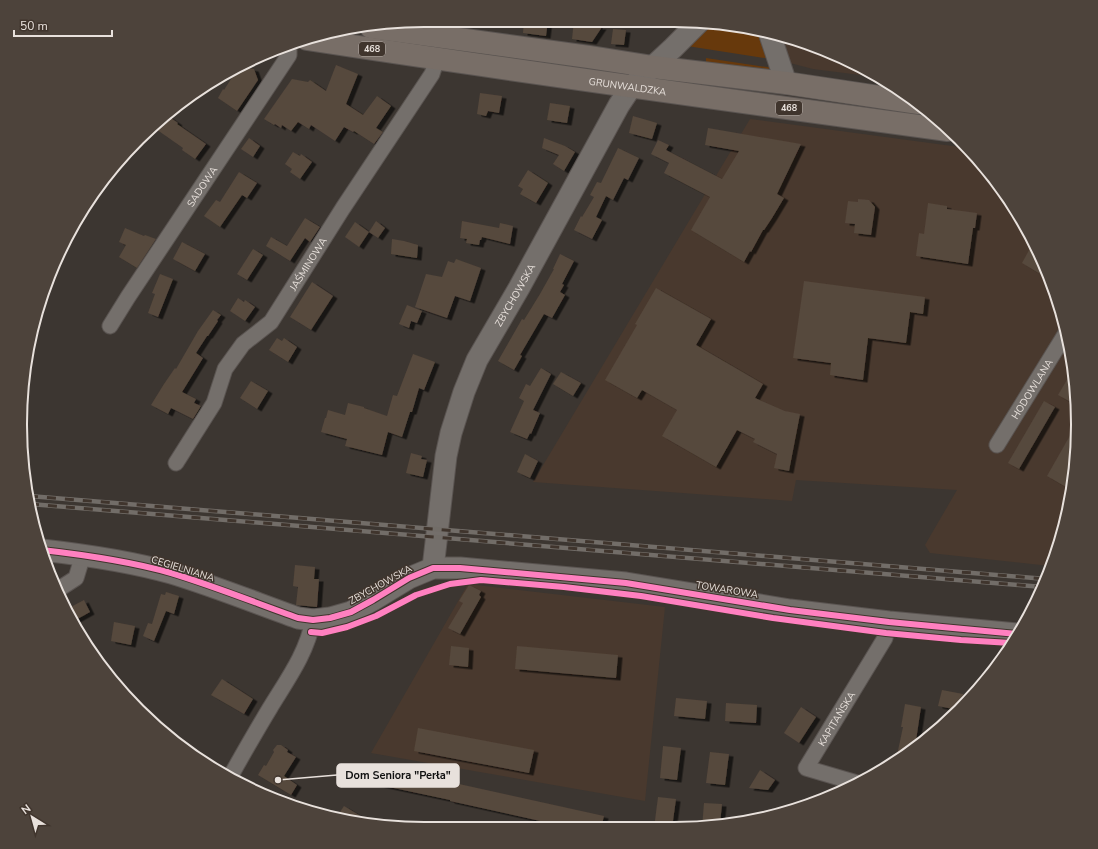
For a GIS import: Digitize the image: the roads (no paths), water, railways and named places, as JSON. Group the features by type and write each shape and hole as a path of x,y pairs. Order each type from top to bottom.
{"main road":[{"name":"468","path":"409,28 433,28 581,56 786,82 903,100"},
{"name":"GRUNWALDZKA","path":"321,41 631,87 939,129"}],"street":[{"name":"ZBYCHOWSKA","path":"313,620 330,618 351,612 409,578 432,568 446,456 451,433 476,360 519,288 631,87 693,28"},
{"path":"772,40 786,82"},
{"name":"SADOWA","path":"110,326 289,55 289,51"},
{"name":"JAŚMINOWA","path":"176,463 214,403 225,369 243,344 271,322 343,208 432,74 437,59"},
{"name":"HODOWLANA","path":"997,445 1061,340"},
{"name":"CEGIELNIANA","path":"48,551 125,562 171,573 209,585 298,618 313,620"},
{"path":"62,587 76,578 83,555"},
{"name":"TOWAROWA","path":"432,568 460,568 626,583 790,610 890,622 1011,633"},
{"path":"233,772 301,655 311,632 313,620"},
{"name":"KAPITAŃSKA","path":"849,781 806,768 885,638 890,622"}],"railway":[{"path":"34,496 1040,579"},
{"path":"36,504 1036,586"}],"place":[{"name":"Dom Seniora \"Perła\"","path":"278,780"}]}
